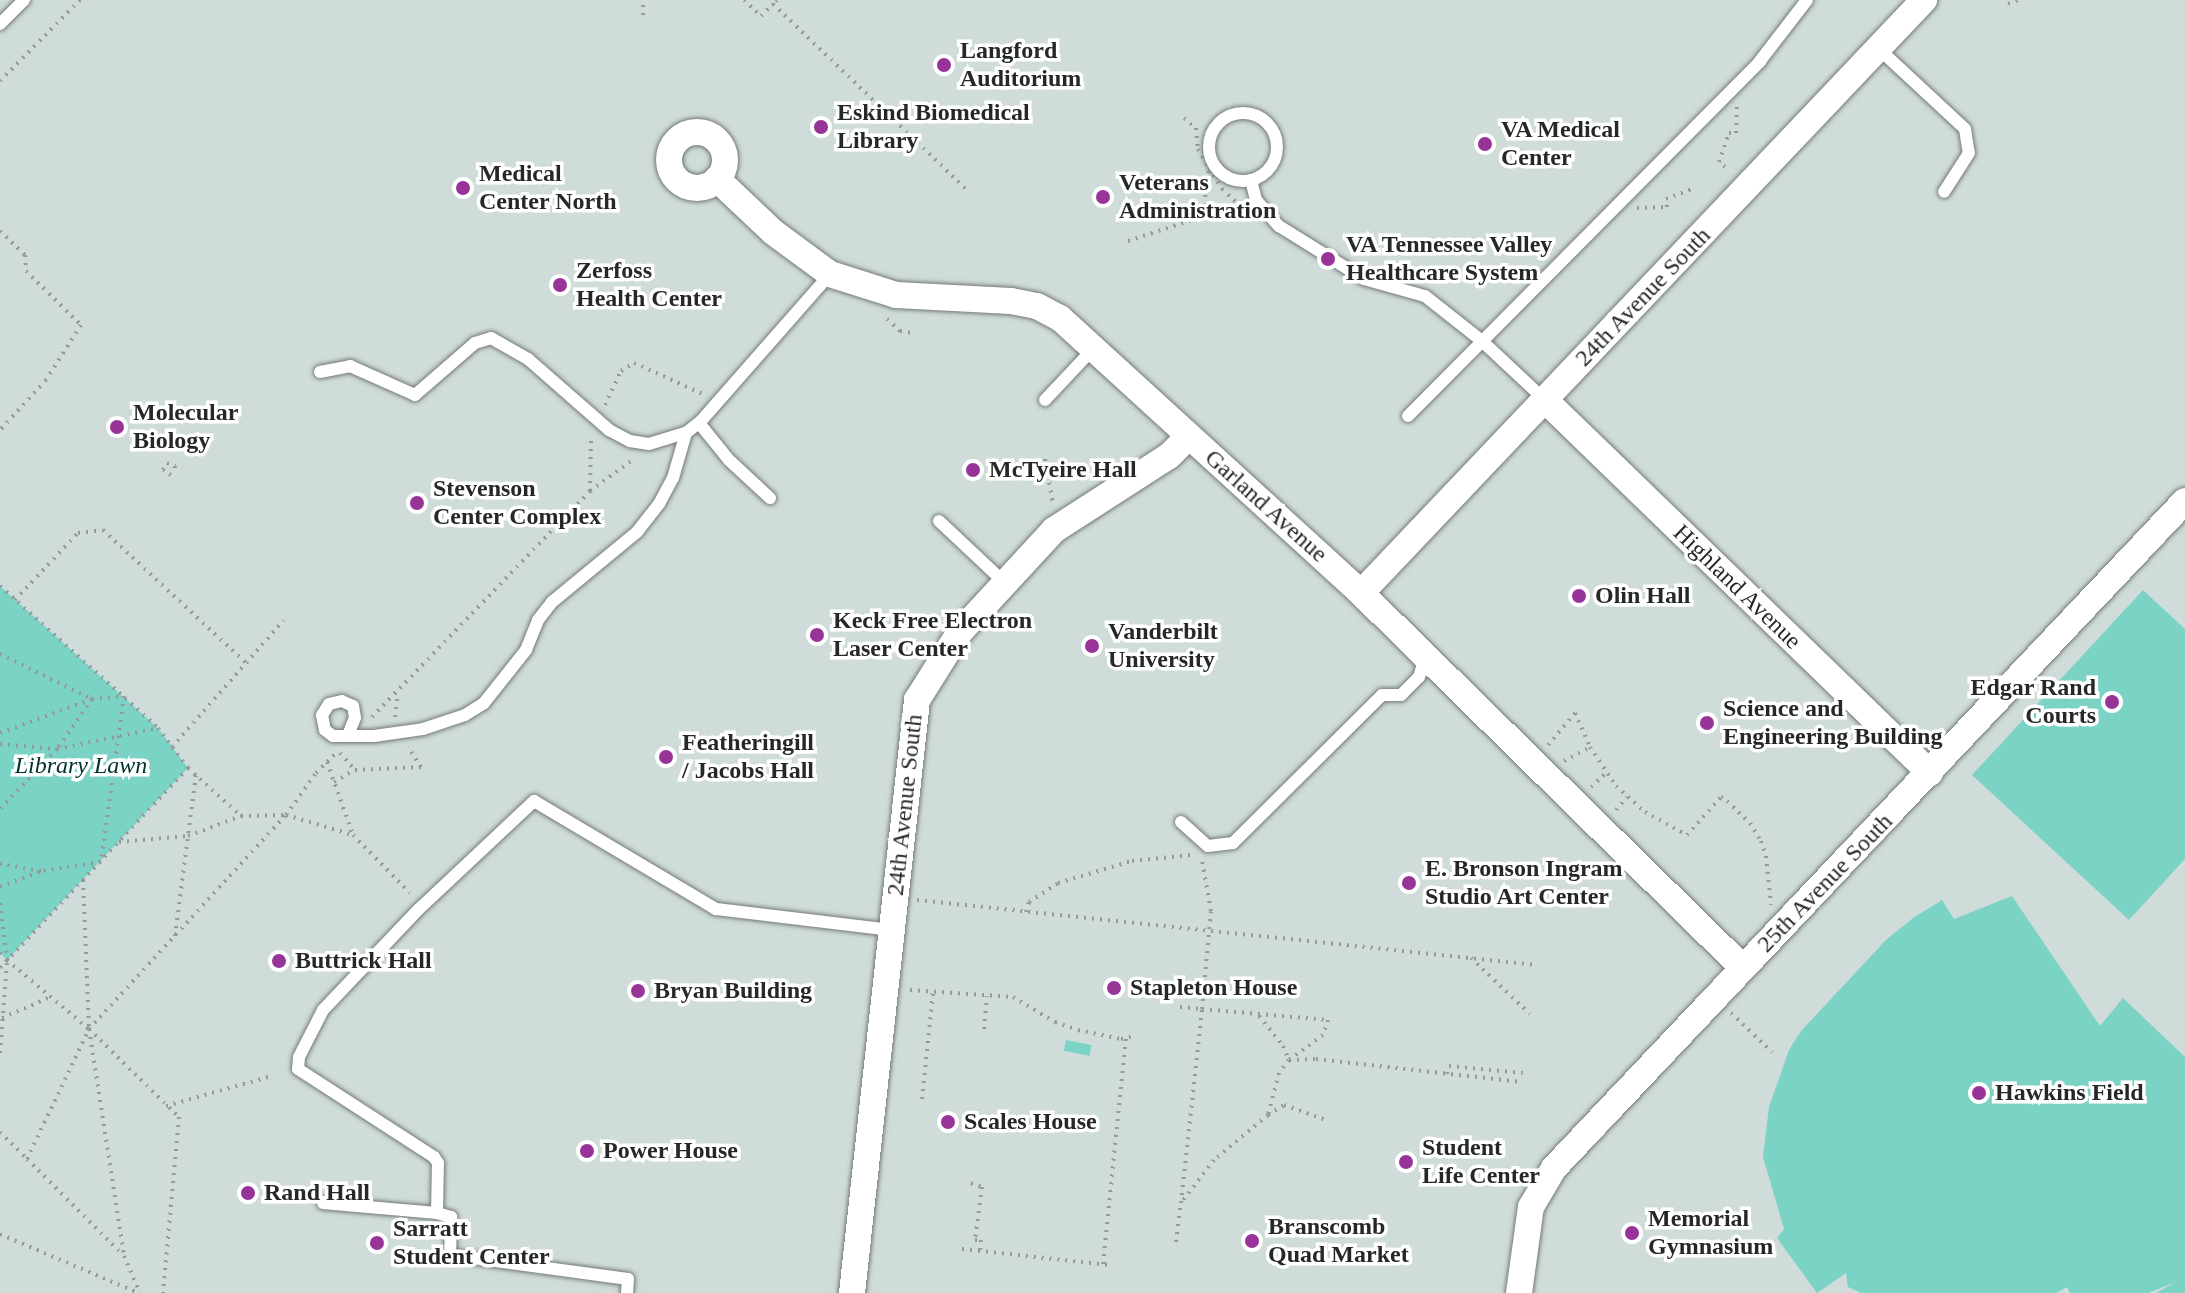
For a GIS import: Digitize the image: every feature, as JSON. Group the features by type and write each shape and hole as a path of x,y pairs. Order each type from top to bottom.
{"street":[{"name":"24th Avenue South","path":"1361,593 1924,0"},
{"name":"Garland Avenue","path":"717,179 773,232 830,274 896,295 1011,301 1037,306 1060,318 1361,593 1743,968"},
{"name":"Highland Avenue","path":"1545,400 1930,773"},
{"name":"24th Avenue South","path":"852,1293 917,700 959,633 1003,581 1054,530 1169,456 1189,436"},
{"name":"25th Avenue South","path":"1519,1293 1531,1207 1546,1178 2185,501"}],"lane":[{"path":"0,24 24,0"},
{"path":"1408,416 1760,61 1807,0"},
{"path":"1879,49 1965,129 1969,153 1944,192"},
{"path":"1250,113 1269,125 1275,135 1275,157 1270,167 1251,180 1240,181 1220,172 1209,153 1212,131 1228,116 1250,113"},
{"path":"1251,180 1256,200 1279,226 1364,279 1425,296 1482,341 1545,400"},
{"path":"320,372 350,366 415,395 475,343 491,338 528,359 609,430 630,441 649,444 686,433 699,423 830,274"},
{"path":"1045,400 1094,348"},
{"path":"699,423 729,460 770,498"},
{"path":"351,736 423,729 465,715 484,703 526,650 538,620 552,602 637,532 659,504 673,478 686,433"},
{"path":"939,521 1003,581"},
{"path":"1181,822 1208,846 1233,843 1382,695 1401,695 1419,677 1425,657"},
{"path":"437,1213 438,1163 428,1151 303,1074 297,1062 323,1010 419,909 529,802 539,803 716,909 892,930"},
{"path":"323,1203 437,1213 451,1217 450,1255 628,1279 627,1293"}],"path":[{"path":"0,81 80,0"},
{"path":"643,0 643,15"},
{"path":"744,0 761,16 775,2 968,191"},
{"path":"2008,4 2018,0"},
{"path":"1725,167 1719,162 1729,133 1736,133 1737,104"},
{"path":"1184,118 1196,128 1198,149 1222,189 1243,209"},
{"path":"1128,241 1198,218 1203,213 1209,168"},
{"path":"1631,209 1667,207 1666,199 1695,188"},
{"path":"0,231 25,255 26,271 81,325 46,380 0,430"},
{"path":"879,311 900,331 912,333"},
{"path":"603,411 621,371 634,363 703,394"},
{"path":"590,491 591,438"},
{"path":"1045,459 1054,509"},
{"path":"27,1159 89,1029 286,815 327,761 590,491 631,461"},
{"path":"15,600 78,533 103,530 246,663"},
{"path":"0,586 158,728 188,768 241,816"},
{"path":"172,747 284,620"},
{"path":"0,654 92,699"},
{"path":"0,733 92,699 124,696"},
{"path":"101,862 124,696"},
{"path":"0,809 57,749 92,699"},
{"path":"1548,745 1575,713 1606,773 1627,797 1658,821 1687,835 1721,797 1736,808 1756,831 1766,856 1772,907"},
{"path":"0,744 57,749 158,728"},
{"path":"1564,761 1590,747"},
{"path":"339,751 355,770"},
{"path":"327,761 353,835 414,898"},
{"path":"0,968 188,768"},
{"path":"1591,787 1606,773"},
{"path":"175,936 196,775"},
{"path":"1616,811 1627,797"},
{"path":"119,842 188,836 241,816 286,815 353,835"},
{"path":"1026,912 1029,902 1058,883 1132,861 1194,855 1202,861 1206,874 1209,930 1176,1242"},
{"path":"0,887 41,871 101,862"},
{"path":"0,864 41,871"},
{"path":"83,880 89,1029 124,1256 139,1293"},
{"path":"911,899 1535,965"},
{"path":"0,903 7,960 0,1053"},
{"path":"0,953 48,998 89,1029 179,1117 163,1293"},
{"path":"1471,958 1530,1014"},
{"path":"902,989 1013,997 1055,1022 1087,1033 1126,1038 1134,1036"},
{"path":"922,1099 933,992"},
{"path":"984,1029 987,996"},
{"path":"1,1019 48,998"},
{"path":"1180,1007 1328,1020 1323,1035 1289,1060 1279,1073 1268,1115"},
{"path":"1730,1013 1772,1052"},
{"path":"1257,1014 1283,1046 1289,1060"},
{"path":"1103,1264 1126,1038"},
{"path":"1289,1060 1316,1059 1522,1082"},
{"path":"1447,1074 1449,1066 1523,1073"},
{"path":"166,1106 272,1076"},
{"path":"1181,1203 1214,1160 1284,1105 1326,1120"},
{"path":"0,1132 124,1256"},
{"path":"971,1183 982,1187 975,1240 981,1240 980,1251"},
{"path":"0,1234 139,1293"},
{"path":"962,1249 1110,1265"}],"shaded area":[{"name":"Vanderbilt University","path":"0,0 2185,0 2185,1293 0,1293"}],"green space":[{"name":"Library Lawn","path":"0,586 158,728 188,768 7,960 0,953"},
{"name":"Edgar Rand Courts","path":"2143,590 2185,629 2185,859 2129,920 1972,775"},
{"name":"Hawkins Field","path":"2012,896 2100,1026 2123,998 2185,1057 2185,1293 2156,1293 2176,1282 2148,1293 2070,1293 2067,1287 2056,1293 1861,1293 1848,1287 1846,1273 1817,1293 1777,1238 1784,1229 1763,1157 1769,1107 1789,1050 1801,1031 1886,940 1913,918 1942,900 1954,919"},
{"path":"1066,1040 1092,1045 1089,1056 1064,1051"}],"place":[{"name":"Langford Auditorium","path":"944,65"},
{"name":"Eskind Biomedical Library","path":"821,127"},
{"name":"VA Medical Center","path":"1485,144"},
{"name":"Medical Center North","path":"463,188"},
{"name":"Veterans Administration","path":"1103,197"},
{"name":"VA Tennessee Valley Healthcare System","path":"1328,259"},
{"name":"Zerfoss Health Center","path":"560,285"},
{"name":"Molecular Biology","path":"117,427"},
{"name":"McTyeire Hall","path":"973,470"},
{"name":"Stevenson Center Complex","path":"417,503"},
{"name":"Olin Hall","path":"1579,596"},
{"name":"Keck Free Electron Laser Center","path":"817,635"},
{"name":"Vanderbilt University","path":"1092,646"},
{"name":"Edgar Rand Courts","path":"2112,702"},
{"name":"Science and Engineering Building","path":"1707,723"},
{"name":"Featheringill / Jacobs Hall","path":"666,757"},
{"name":"E. Bronson Ingram Studio Art Center","path":"1409,883"},
{"name":"Buttrick Hall","path":"279,961"},
{"name":"Stapleton House","path":"1114,988"},
{"name":"Bryan Building","path":"638,991"},
{"name":"Hawkins Field","path":"1979,1093"},
{"name":"Scales House","path":"948,1122"},
{"name":"Power House","path":"587,1151"},
{"name":"Student Life Center","path":"1406,1162"},
{"name":"Rand Hall","path":"248,1193"},
{"name":"Memorial Gymnasium","path":"1632,1233"},
{"name":"Branscomb Quad Market","path":"1252,1241"},
{"name":"Sarratt Student Center","path":"377,1243"}]}
